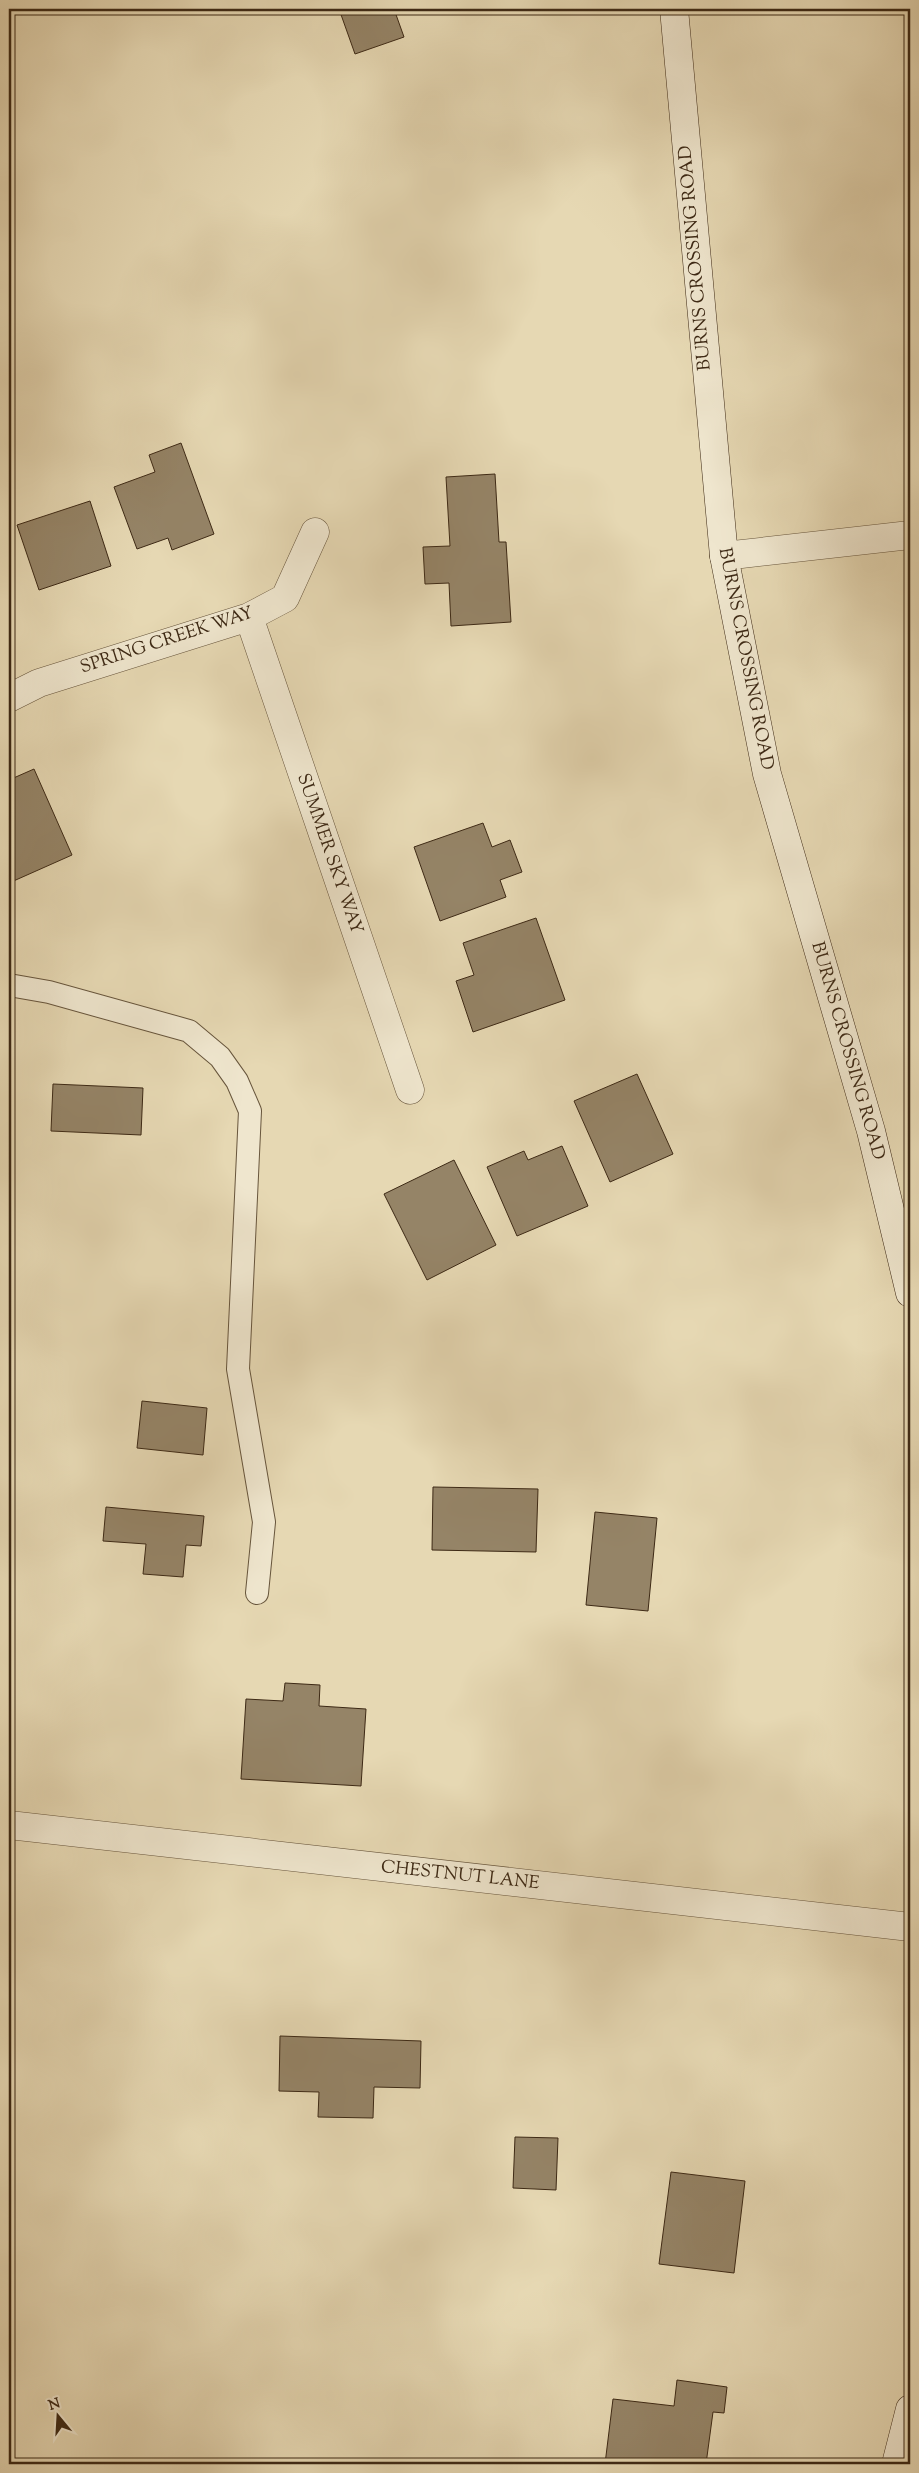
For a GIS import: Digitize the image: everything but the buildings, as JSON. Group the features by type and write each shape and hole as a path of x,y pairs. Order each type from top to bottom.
{"street":[{"name":"BURNS CROSSING ROAD","path":"674,9 724,556 767,774 871,1131 910,1292"},
{"name":"SPRING CREEK WAY","path":"9,698 39,683 249,617 285,598 315,532"},
{"path":"724,556 910,534"},
{"name":"SUMMER SKY WAY","path":"249,617 410,1090"},
{"name":"CHESTNUT LANE","path":"9,1825 910,1927"},
{"path":"896,2464 910,2408"}],"lane":[{"path":"9,985 49,992 188,1031 220,1057 237,1081 250,1111 238,1369 264,1522 256,1593"}]}
